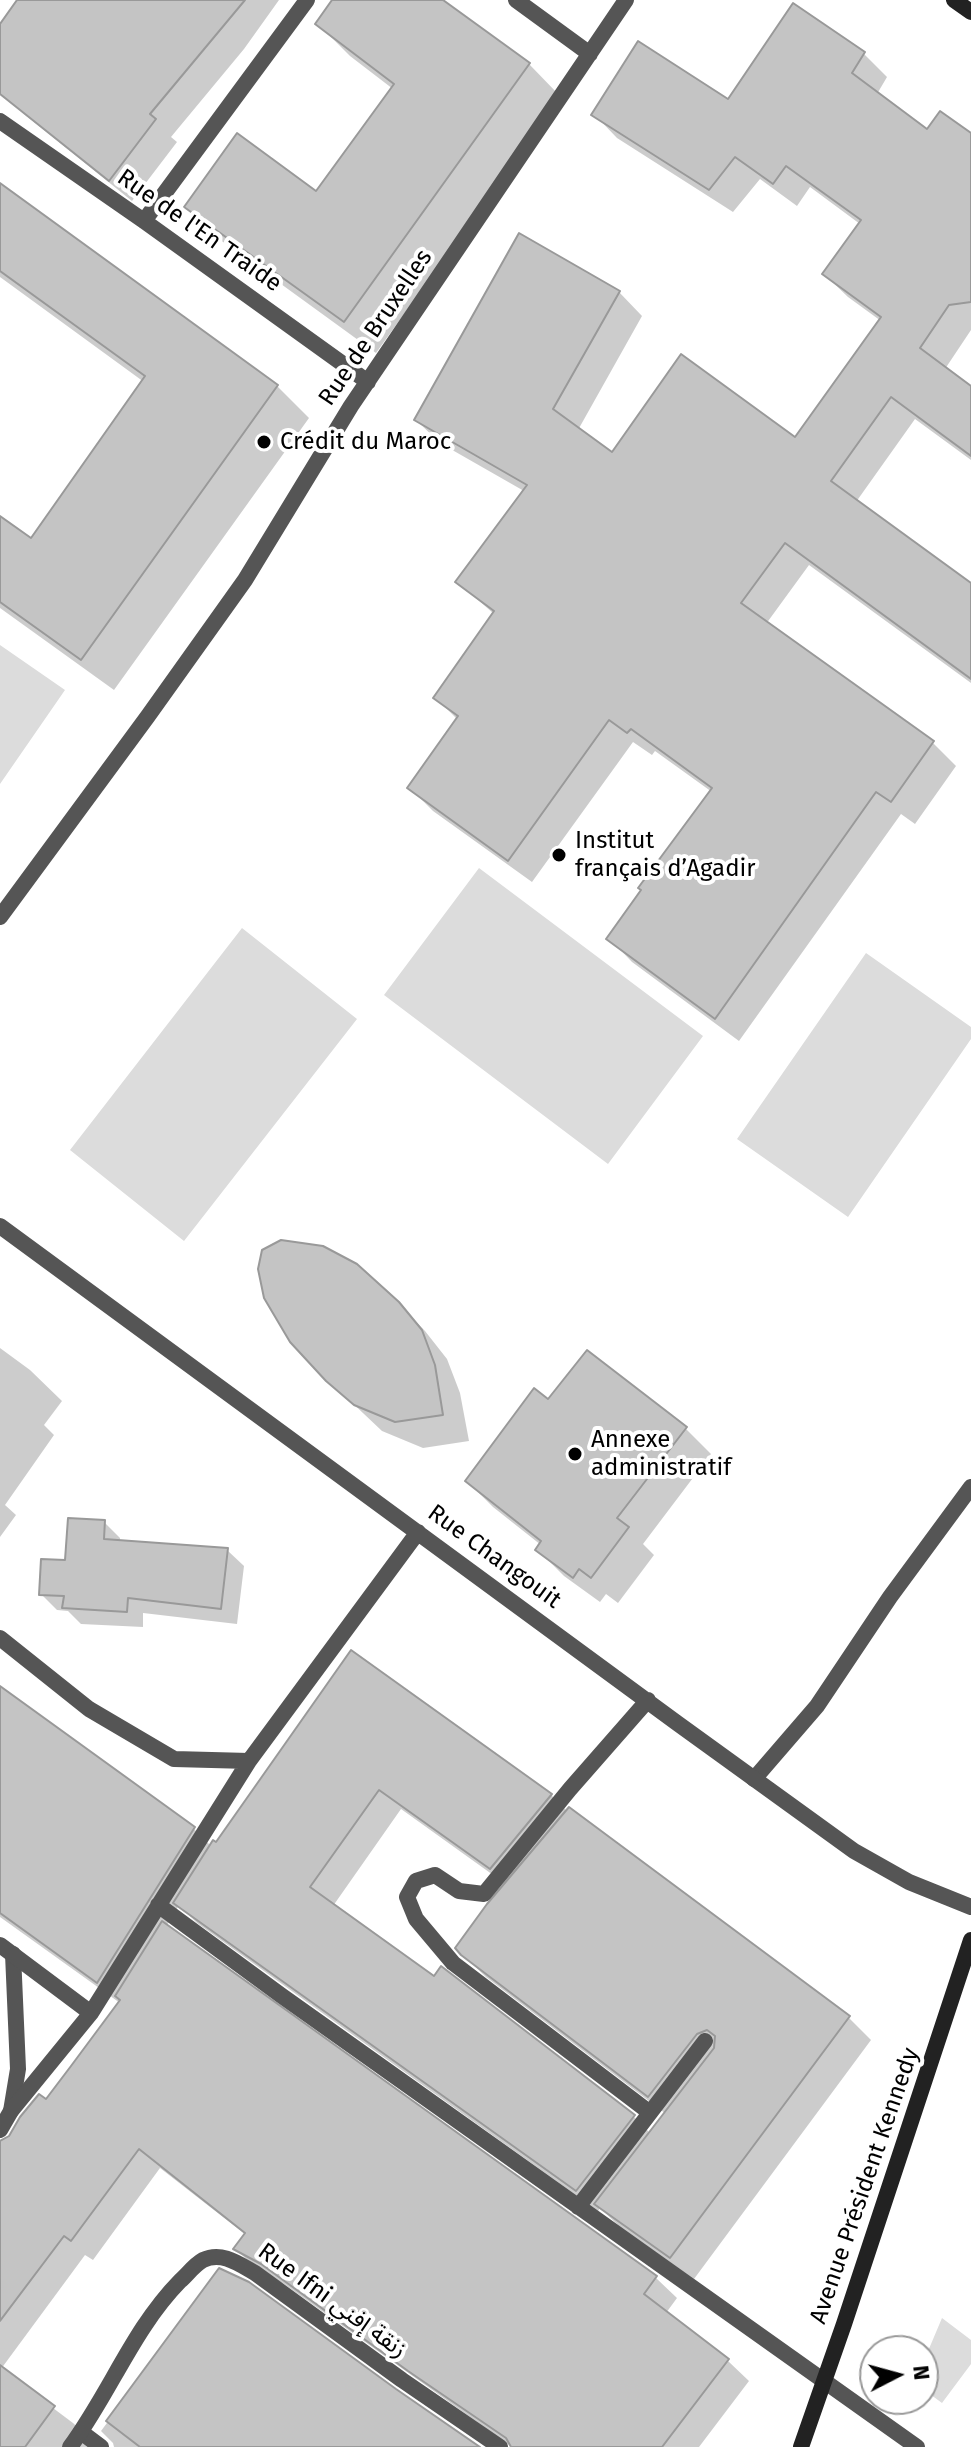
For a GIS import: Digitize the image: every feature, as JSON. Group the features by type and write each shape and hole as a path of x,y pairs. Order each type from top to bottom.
{"street":[{"path":"144,221 307,0"},
{"path":"516,0 590,54"},
{"name":"Rue de Bruxelles","path":"0,917 245,580 351,406 626,0"},
{"path":"954,0 971,12"},
{"name":"Rue de l'En Traide","path":"0,121 368,382"},
{"name":"Rue Changouit","path":"0,1226 854,1851 909,1882 971,1907"},
{"path":"754,1779 817,1706 890,1597 971,1487"},
{"path":"0,2130 11,2111 91,2013 249,1761 418,1532"},
{"path":"0,1638 89,1709 174,1759 249,1761"},
{"path":"648,1700 484,1894 459,1891 435,1875 416,1881 407,1897 416,1919 453,1963 649,2112"},
{"path":"158,1905 917,2447"},
{"name":"Avenue Président Kennedy","path":"801,2447 971,1940"},
{"path":"6,1949 91,2013"},
{"path":"6,1949 7,1997 18,2069 11,2111"},
{"path":"578,2207 705,2041"},
{"name":"Rue Ifni زنقة إفني","path":"70,2447 139,2332 163,2299 203,2260 217,2258 231,2259 255,2273 500,2447"},
{"path":"81,2432 101,2447"}],"shaded area":[{"path":"0,645 65,690 0,784"},
{"path":"479,868 703,1036 608,1164 384,995"},
{"path":"242,928 357,1019 184,1241 70,1150"},
{"path":"866,953 971,1027 971,1039 848,1217 737,1139"},
{"path":"942,2318 971,2340 971,2364 942,2403 939,2401 939,2335 935,2335"}],"building":[{"path":"17,0 245,0 150,114 156,119 109,181 0,94 0,24"},
{"path":"332,0 443,0 530,63 344,322 184,207 237,133 316,191 394,84 315,24"},
{"path":"793,3 865,52 852,73 927,129 940,111 971,133 971,302 949,305 920,348 971,386 971,456 891,397 831,481 971,583 971,679 785,543 741,603 934,741 891,802 876,792 715,1019 606,939 641,890 638,888 712,788 631,729 627,733 609,720 508,861 407,788 458,716 433,698 494,611 455,582 527,485 414,420 519,233 620,291 553,409 612,452 681,354 795,437 881,317 822,274 861,220 786,166 773,184 735,157 709,190 591,115 638,41 728,99"},
{"path":"0,183 278,385 81,660 0,602 0,516 31,538 145,376 0,271"},
{"path":"281,1240 323,1246 357,1264 399,1302 422,1330 435,1365 443,1415 395,1422 354,1405 326,1381 290,1342 264,1298 258,1269 262,1250"},
{"name":"Annexe administratif","path":"587,1350 687,1427 617,1518 629,1527 591,1578 579,1569 573,1578 535,1550 541,1541 465,1481 534,1388 548,1399"},
{"path":"68,1518 105,1520 104,1539 228,1548 221,1609 128,1598 127,1612 62,1608 64,1596 39,1595 41,1559 65,1560"},
{"path":"351,1650 552,1794 490,1869 379,1790 310,1887 434,1976 441,1966 635,2115 576,2191 173,1903 213,1840 216,1842"},
{"path":"0,1686 195,1827 97,1983 0,1913"},
{"path":"569,1807 850,2016 670,2258 594,2204 714,2048 715,2036 707,2030 697,2034 648,2097 455,1948 487,1904"},
{"path":"162,1921 657,2276 644,2294 729,2359 662,2447 511,2447 506,2438 261,2264 233,2249 245,2233 139,2149 71,2241 64,2236 0,2321 0,2141 9,2136 39,2094 46,2099 120,2000 115,1996"},
{"path":"219,2268 249,2282 480,2447 140,2447 106,2421"},
{"path":"0,2365 55,2406 25,2447 0,2447"}],"place":[{"name":"Crédit du Maroc","path":"264,442"},
{"name":"Institut français d’Agadir","path":"559,855"},
{"name":"Annexe administratif","path":"575,1454"}]}
